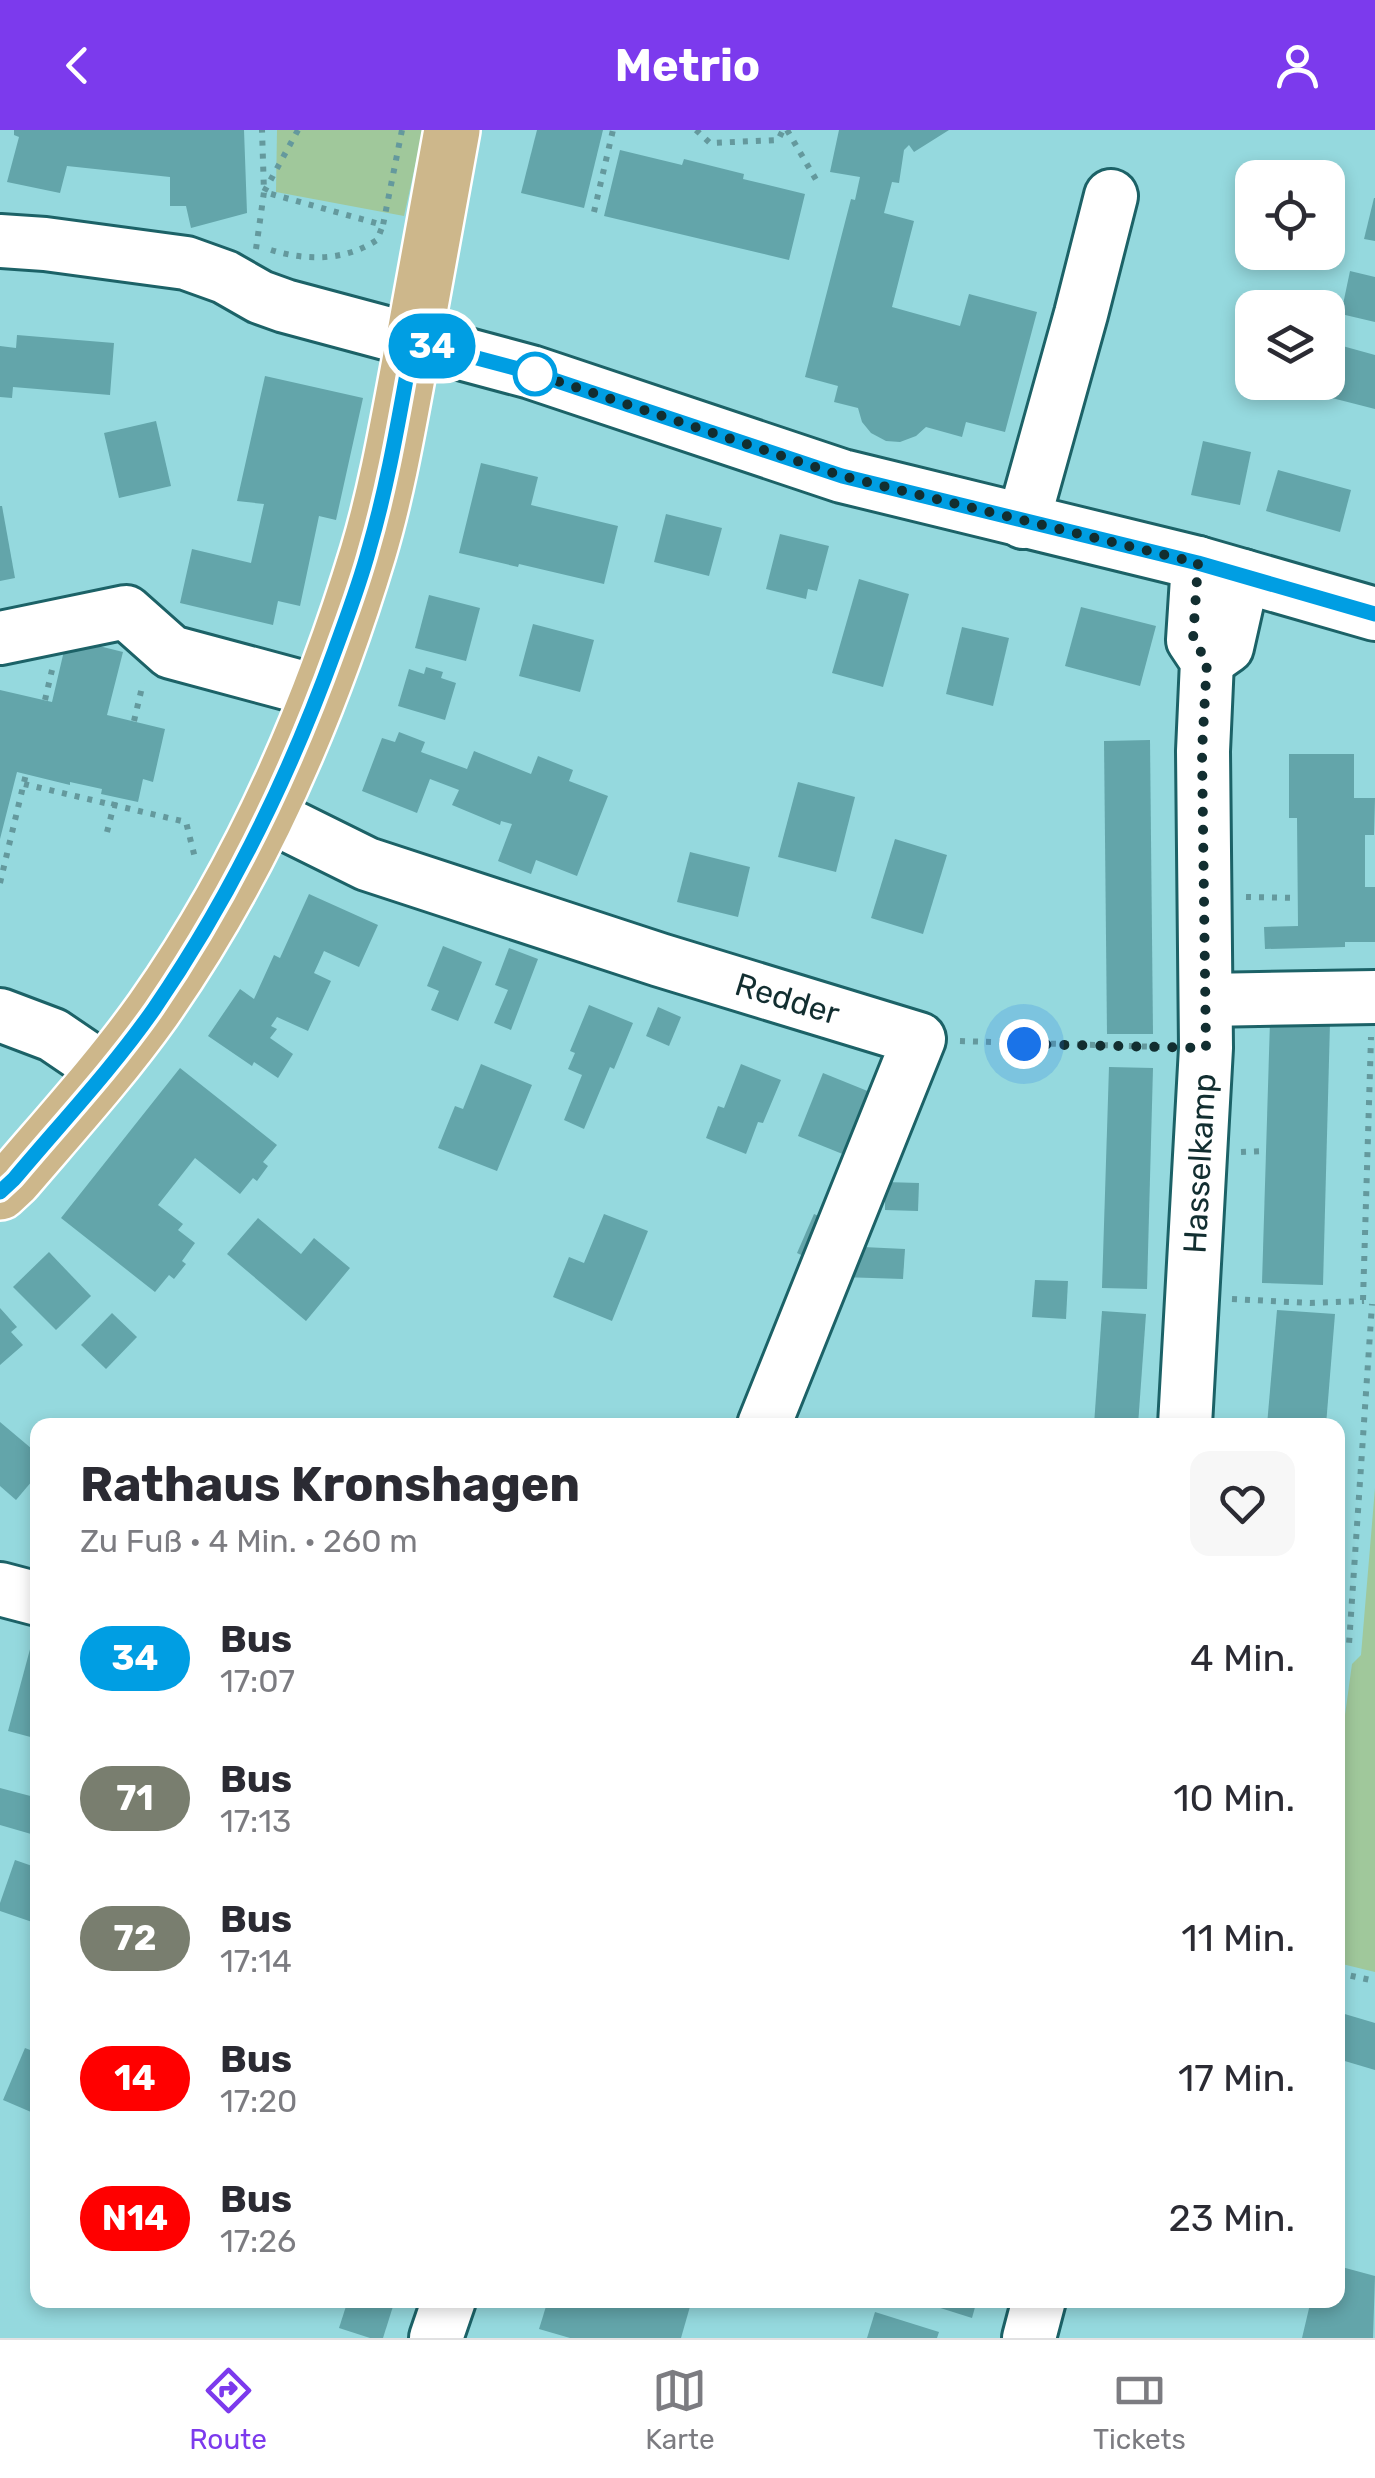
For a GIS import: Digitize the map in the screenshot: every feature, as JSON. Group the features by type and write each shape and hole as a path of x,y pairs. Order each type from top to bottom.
{"main road":[{"path":"0,1192 106,1071 162,997 268,815 320,692 369,550 413,341 408,228 452,130"}],"street":[{"path":"1011,519 1081,314 1110,196"},
{"path":"0,241 186,263 224,276 253,267 285,306 530,372 842,476 1374,612"},
{"path":"1011,519 1054,318"},
{"name":"Hasselkamp","path":"1185,1418 1206,1024 1202,751 1207,661 1226,647 1220,570"},
{"path":"10,636 126,612 171,652 320,692"},
{"name":"Redder","path":"268,815 367,864 919,1040"},
{"path":"1206,1024 1374,997"},
{"path":"0,1014 53,1034 106,1071"},
{"path":"767,1418 919,1040"},
{"path":"0,1590 30,1596"},
{"path":"436,2338 446,2308"},
{"path":"1029,2338 1037,2308"}],"path":[{"path":"253,267 264,192 262,130"},
{"path":"264,192 298,130"},
{"path":"402,130 408,228"},
{"path":"594,212 613,130"},
{"path":"696,130 710,143 778,140 785,130 818,182"},
{"path":"264,192 408,228"},
{"path":"253,267 280,252 326,258 345,255 408,228"},
{"path":"0,883 16,795 26,774"},
{"path":"24,784 115,801 186,822 200,878 226,890"},
{"path":"107,832 115,801"},
{"path":"1345,1645 1349,1644 1370,1303 1374,997"},
{"path":"919,1040 1206,1024"},
{"path":"1282,1302 1370,1303"},
{"path":"1345,1975 1375,1981"}],"green space":[{"path":"277,130 423,130 404,216 276,192"},
{"path":"1375,1488 1375,1972 1345,1965 1345,1715 1352,1664 1361,1655"}],"building":[{"path":"14,130 244,130 247,213 191,228 186,206 170,206 170,177 67,166 60,193 7,182 19,137"},
{"path":"537,130 603,130 584,208 521,193"},
{"path":"839,130 949,130 914,152 909,145 904,150 899,183 892,182 884,213 914,221 892,307 960,326 969,294 1037,312 1005,432 966,422 962,437 926,427 900,442 886,441 871,433 858,408 834,402 838,386 805,377 860,177 830,172"},
{"path":"620,150 682,165 684,159 805,194 789,260 604,216"},
{"path":"1375,198 1375,241 1364,239"},
{"path":"1350,271 1375,277 1375,322 1345,315"},
{"path":"17,335 114,343 110,395 13,387 12,398 0,397 0,346 16,348"},
{"path":"1345,347 1375,355 1375,409 1340,400 1345,400"},
{"path":"265,376 363,398 336,520 319,516 300,606 278,601 273,625 180,603 192,549 251,563 264,504 237,501"},
{"path":"156,421 171,486 119,498 104,433"},
{"path":"1203,441 1251,452 1240,505 1191,495"},
{"path":"481,463 538,477 531,505 618,526 604,584 459,553"},
{"path":"1278,470 1351,490 1340,532 1266,511"},
{"path":"0,506 15,578 0,581"},
{"path":"666,514 722,528 709,576 654,562"},
{"path":"780,534 829,546 817,591 808,589 806,599 766,589"},
{"path":"859,579 909,594 883,687 832,673"},
{"path":"429,595 480,608 466,661 415,648"},
{"path":"1081,607 1156,626 1140,686 1065,666"},
{"path":"533,624 594,640 580,692 519,676"},
{"path":"962,627 1009,638 993,706 946,694"},
{"path":"67,638 123,652 107,715 165,729 153,782 143,779 138,802 101,794 102,789 17,772 0,839 0,690 52,702"},
{"path":"426,667 443,672 441,678 456,683 445,720 398,706 409,669 424,674"},
{"path":"399,732 425,742 421,752 467,769 474,751 531,774 538,756 573,770 569,781 608,796 577,876 536,860 531,874 498,861 512,824 501,821 500,825 452,805 459,790 430,779 417,813 362,791 382,738 395,742"},
{"path":"1150,740 1153,1034 1107,1034 1104,741"},
{"path":"1289,754 1354,754 1354,798 1375,798 1374,835 1365,835 1365,887 1375,887 1375,942 1345,942 1345,947 1265,949 1264,927 1298,926 1297,818 1289,818"},
{"path":"798,782 855,797 836,872 778,857"},
{"path":"895,839 947,855 923,934 871,918"},
{"path":"690,852 750,867 738,917 677,902"},
{"path":"309,894 378,925 359,967 324,951 314,973 331,981 308,1031 277,1017 271,1026 277,1029 270,1038 293,1054 278,1078 254,1062 252,1066 208,1036 240,989 254,999 274,955 280,958"},
{"path":"443,946 482,962 458,1021 431,1010 439,991 427,986"},
{"path":"509,948 538,959 511,1030 494,1023 508,990 495,985"},
{"path":"589,1005 633,1023 584,1129 564,1120 582,1075 568,1069 575,1053 570,1051"},
{"path":"658,1007 681,1017 669,1046 646,1036"},
{"path":"1270,1021 1330,1023 1323,1285 1262,1283"},
{"path":"481,1064 532,1085 497,1171 438,1148 455,1106 463,1109"},
{"path":"741,1064 781,1080 746,1154 706,1138 718,1106 724,1108"},
{"path":"1109,1067 1153,1068 1147,1289 1102,1288"},
{"path":"180,1068 277,1145 263,1162 268,1166 257,1181 253,1178 240,1194 195,1158 158,1205 183,1224 178,1230 195,1243 174,1279 169,1275 155,1292 61,1218"},
{"path":"823,1073 870,1092 845,1155 798,1136"},
{"path":"885,1182 919,1183 918,1211 885,1210"},
{"path":"604,1214 648,1231 612,1321 553,1297 569,1257 584,1263"},
{"path":"814,1214 833,1222 816,1262 797,1253"},
{"path":"258,1218 301,1254 314,1238 350,1268 306,1321 227,1254"},
{"path":"842,1246 905,1249 903,1279 841,1277"},
{"path":"49,1252 91,1296 56,1330 13,1287"},
{"path":"1035,1280 1068,1281 1066,1319 1032,1317"},
{"path":"0,1308 17,1327 11,1332 23,1345 0,1365"},
{"path":"1277,1310 1335,1314 1327,1418 1268,1418"},
{"path":"1102,1311 1146,1314 1139,1418 1094,1418"},
{"path":"112,1313 137,1337 106,1369 81,1345"},
{"path":"0,1422 30,1447 30,1483 16,1500 0,1486"},
{"path":"30,1649 30,1737 8,1731"},
{"path":"0,1788 30,1796 30,1834 0,1825"},
{"path":"15,1860 30,1865 30,1921 0,1911"},
{"path":"1345,2014 1375,2023 1375,2070 1345,2061"},
{"path":"25,2048 30,2050 30,2112 3,2100"},
{"path":"1345,2268 1375,2276 1373,2338 1302,2338 1309,2308 1345,2308"},
{"path":"345,2308 392,2308 383,2338 339,2328"},
{"path":"546,2308 690,2308 681,2338 570,2338 539,2329"},
{"path":"940,2308 975,2308 972,2318"},
{"path":"875,2312 939,2332 937,2338 867,2338"}],"bus line":[{"name":"34","path":"0,1192 106,1071 152,1011 217,909 268,815 320,692 369,550 413,341 530,372 842,476 1198,563 1375,614"}],"route":[{"path":"535,374 530,372 842,476 1198,563 1193,640 1207,661 1202,751 1206,1048 1024,1044"}]}
